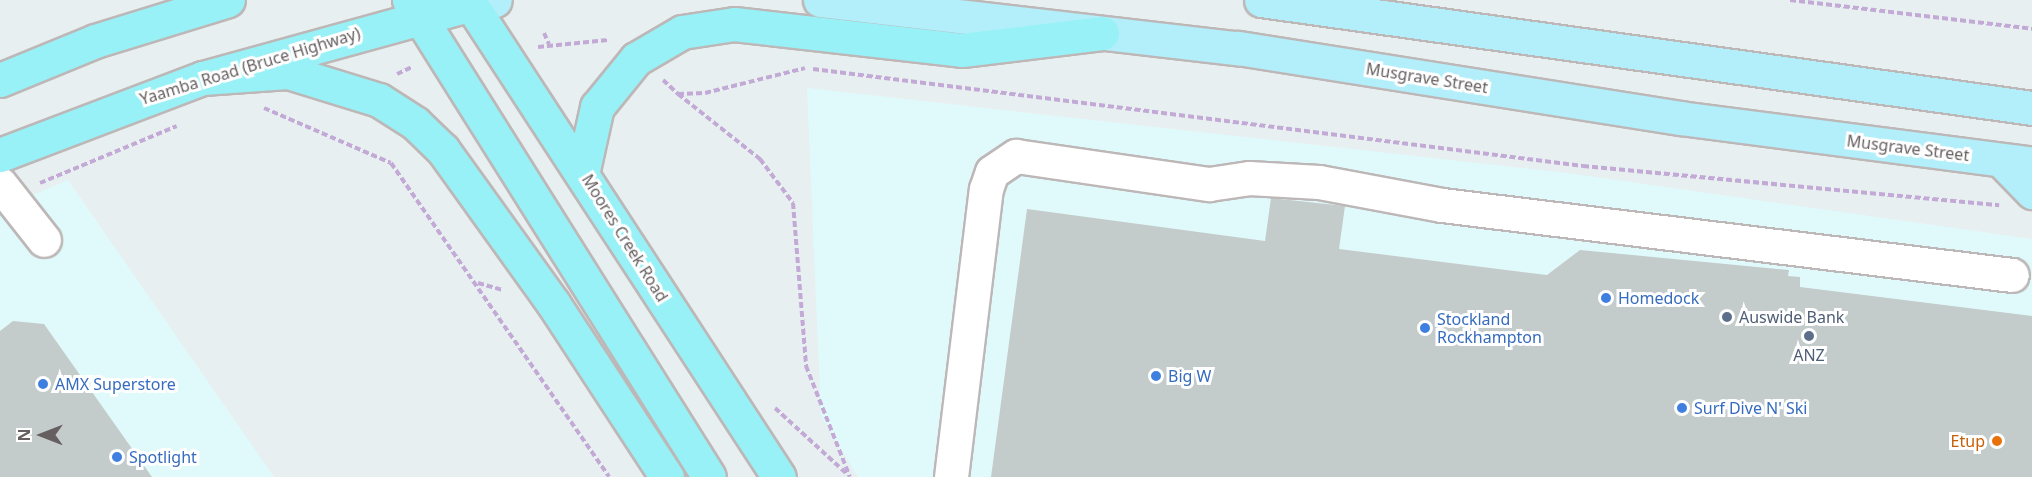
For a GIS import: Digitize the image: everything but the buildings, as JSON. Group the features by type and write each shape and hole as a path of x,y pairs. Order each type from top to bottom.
{"highway":[{"path":"95,41 151,0"},
{"path":"0,80 95,41 228,0"},
{"name":"Yaamba Road (Bruce Highway)","path":"0,155 203,78 414,7 478,1"},
{"name":"Moores Creek Road","path":"478,1 779,477"},
{"path":"414,7 709,477"},
{"path":"583,170 597,107 636,58 682,32 735,24 962,50 1101,33"},
{"path":"203,78 288,72 379,100 415,123 443,150 553,303 667,477"}],"main road":[{"name":"Musgrave Street","path":"820,0 1101,33 2017,162"},
{"path":"1261,0 2032,108"},
{"path":"2017,162 2019,198"}],"lane":[{"path":"951,477 986,189 992,172 1016,156 1209,184 1249,178 1319,182 1442,205 2012,275"},
{"path":"3,190 44,240"}],"path":[{"path":"1790,0 2032,29"},
{"path":"544,33 549,44"},
{"path":"535,48 549,44 613,40"},
{"path":"678,94 705,93 802,67 1584,166 1799,184 1984,208 2019,198"},
{"path":"661,78 760,159 793,203 806,366 850,477"},
{"path":"259,106 391,163 609,477"},
{"path":"3,190 187,121"}],"shaded area":[{"name":"Stockland Rockhampton","path":"807,88 1567,173 2032,239 2032,477 858,477 821,416"},
{"path":"68,180 274,477 0,477 0,209"}],"place":[{"name":"Homedock","path":"1606,298"},
{"name":"Auswide Bank","path":"1727,317"},
{"name":"Stockland Rockhampton","path":"1425,328"},
{"name":"ANZ","path":"1809,336"},
{"name":"Big W","path":"1156,376"},
{"name":"AMX Superstore","path":"43,384"},
{"name":"Surf Dive N' Ski","path":"1682,408"},
{"name":"Etup","path":"1997,441"},
{"name":"Spotlight","path":"117,457"}]}
